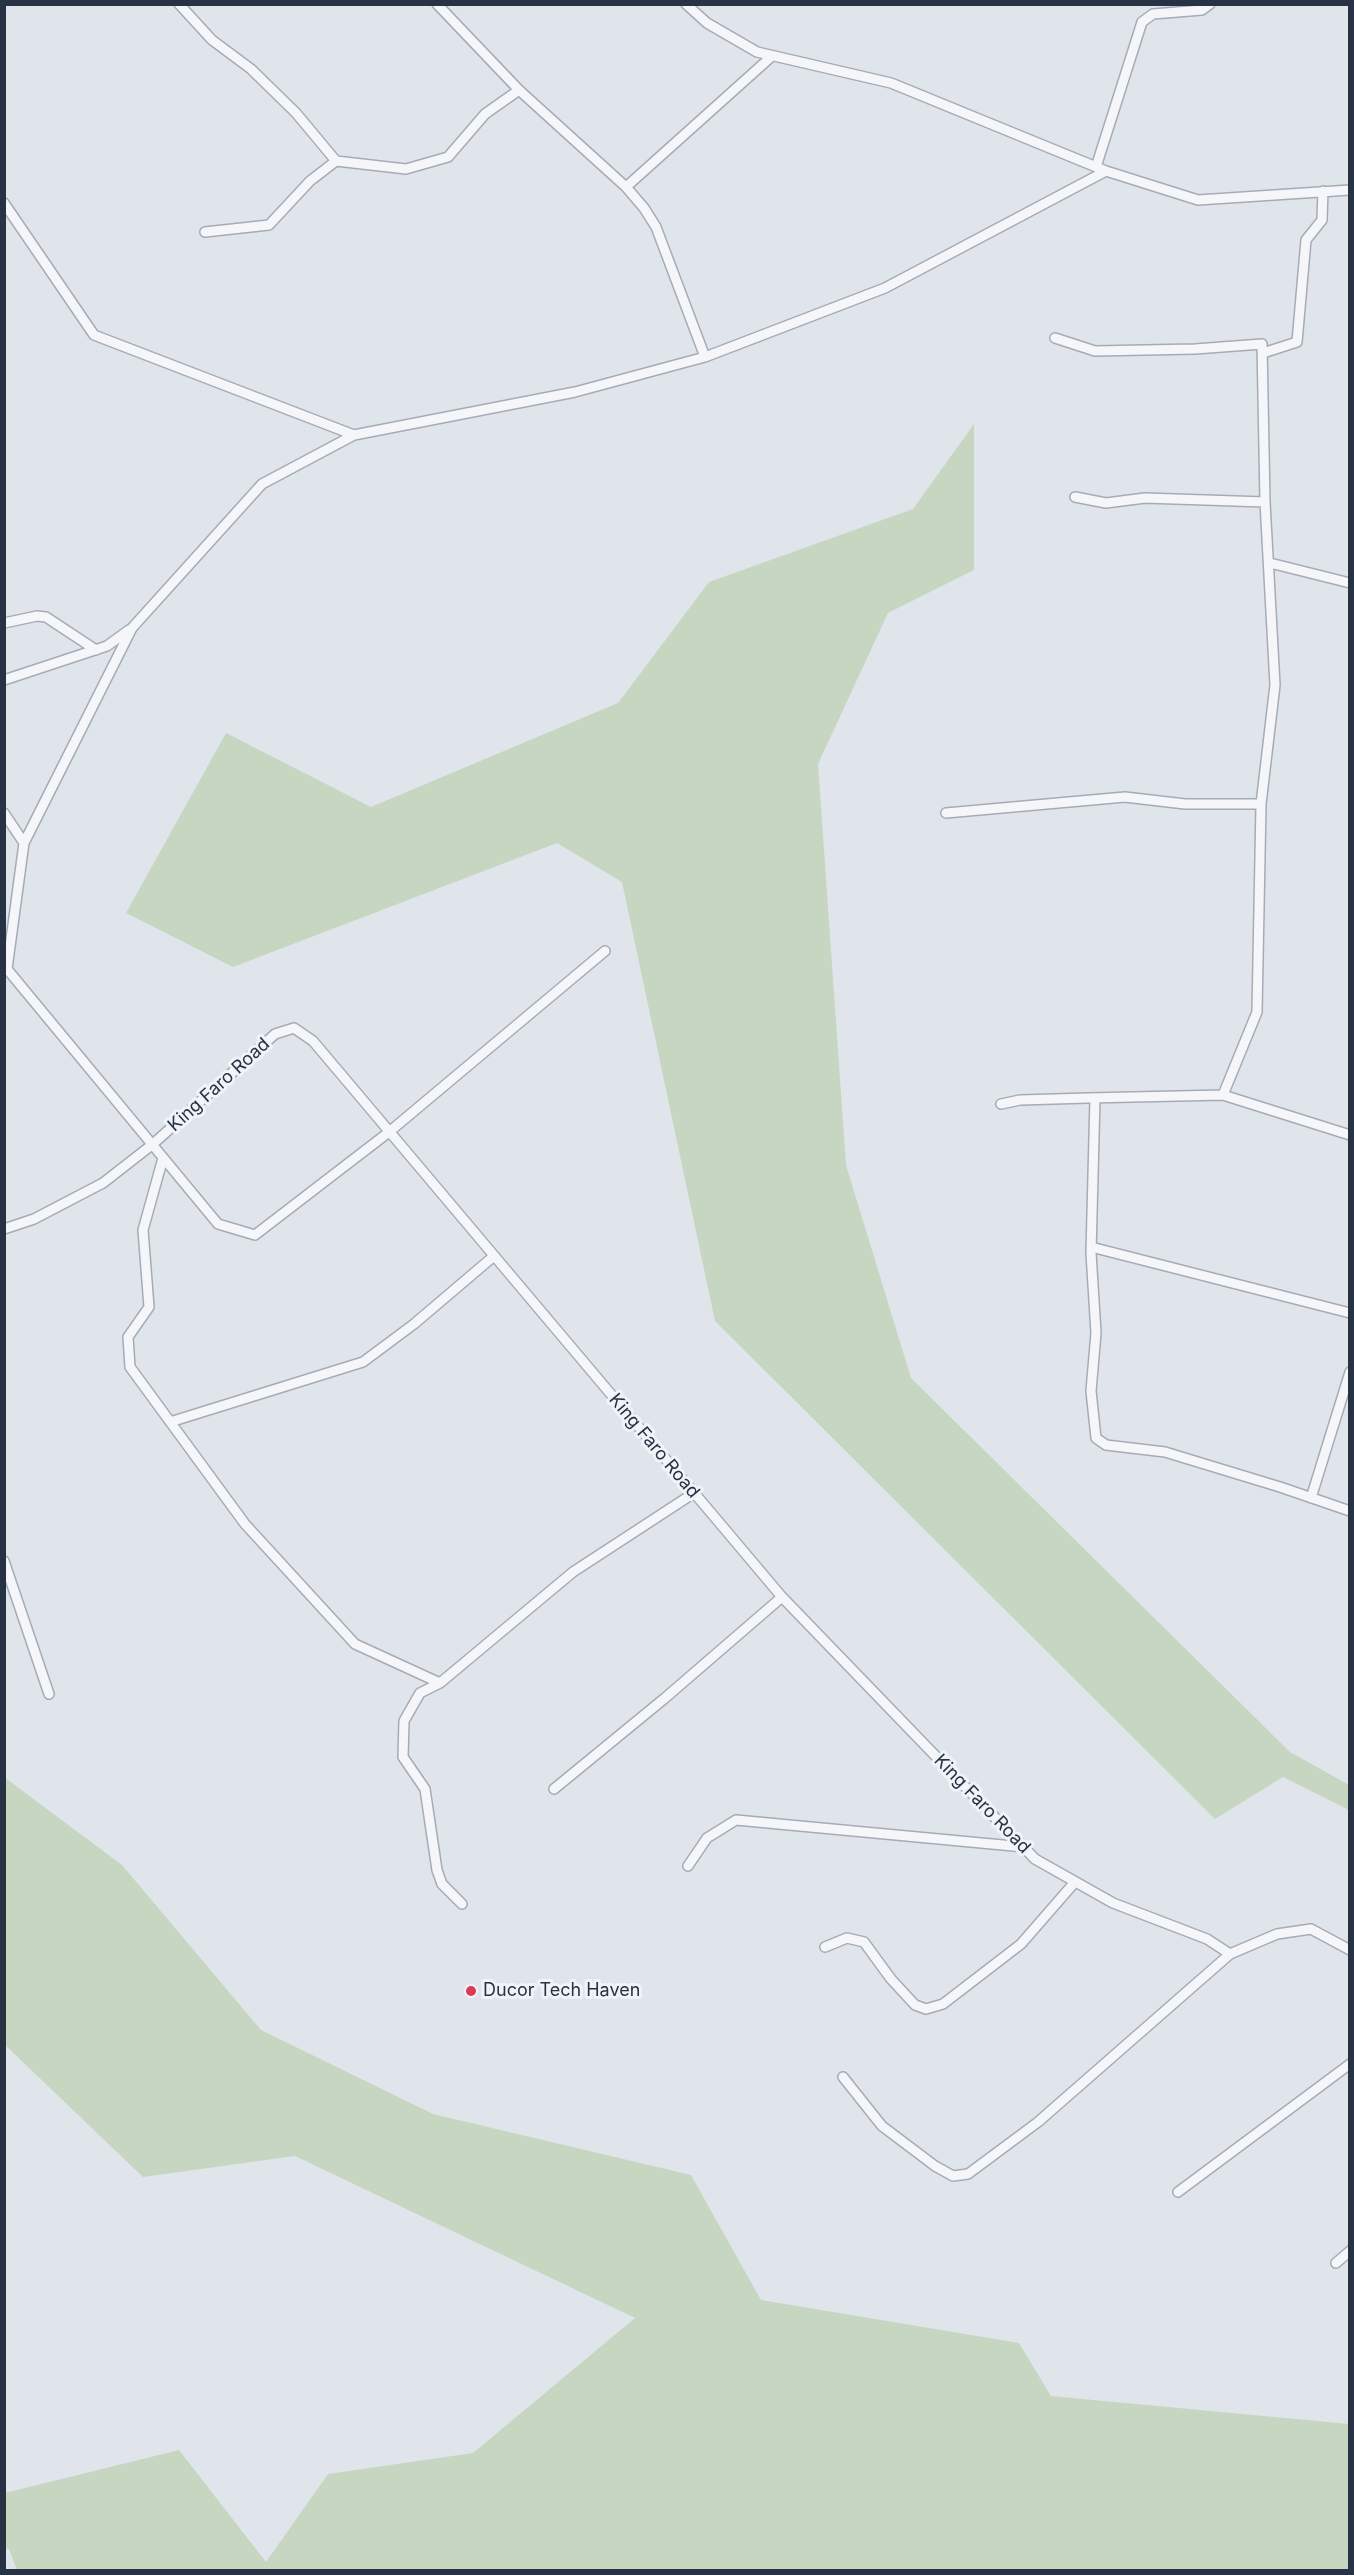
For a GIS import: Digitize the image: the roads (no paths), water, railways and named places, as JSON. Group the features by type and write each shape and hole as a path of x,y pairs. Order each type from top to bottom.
{"street":[{"path":"179,4 212,40 251,69 296,113 336,161 406,169 448,157 485,114 519,90"},
{"path":"437,4 519,90 626,187 644,208 656,227 705,357"},
{"path":"686,4 707,23 757,52 891,83 1106,171 1198,200 1350,190"},
{"path":"1096,166 1142,22 1153,14 1202,10 1210,4"},
{"path":"626,187 772,56"},
{"path":"204,232 269,225 310,181 336,161"},
{"path":"4,680 107,646 132,628 261,484 354,435 575,392 705,357 885,288 1106,171"},
{"path":"1263,353 1297,342 1306,240 1322,220 1323,191"},
{"path":"4,203 94,334 354,435"},
{"path":"1055,338 1095,351 1195,349 1262,344 1265,502 1275,685 1261,804 1257,1011 1223,1095"},
{"path":"1075,496 1106,503 1145,498 1265,502"},
{"path":"1270,563 1350,583"},
{"path":"4,623 37,616 46,617 96,650"},
{"path":"132,628 24,843 6,972 218,1224 255,1235 389,1132 605,951"},
{"path":"946,813 1125,797 1185,804 1261,804"},
{"path":"4,813 24,843"},
{"name":"King Faro Road","path":"4,1229 34,1219 103,1183 153,1144 267,1040 275,1034 294,1028 312,1041 782,1597 1035,1859 1113,1903 1207,1939 1230,1954"},
{"path":"1000,1104 1020,1100 1223,1095 1350,1135"},
{"path":"1095,1098 1091,1247 1096,1333 1090,1391 1096,1438 1106,1445 1165,1452 1350,1511"},
{"path":"163,1158 143,1230 149,1307 128,1337 130,1366 245,1524 356,1644 440,1683"},
{"path":"1091,1247 1350,1313"},
{"path":"171,1422 363,1362 414,1324 494,1256"},
{"path":"1311,1498 1350,1372"},
{"path":"462,1904 442,1884 437,1870 425,1789 403,1757 404,1721 420,1693 440,1683 573,1572 694,1493"},
{"path":"4,1561 49,1694"},
{"path":"554,1789 665,1698 782,1597"},
{"path":"688,1866 707,1838 736,1820 1024,1847"},
{"path":"825,1947 847,1938 864,1942 891,1979 915,2005 926,2009 943,2004 1021,1944 1075,1881"},
{"path":"843,2077 882,2126 935,2166 953,2176 968,2174 1038,2122 1230,1954 1276,1934 1311,1929 1350,1950"},
{"path":"1178,2192 1350,2064"},
{"path":"1336,2263 1350,2252"}],"place":[{"name":"Ducor Tech Haven","path":"471,1991"}]}
